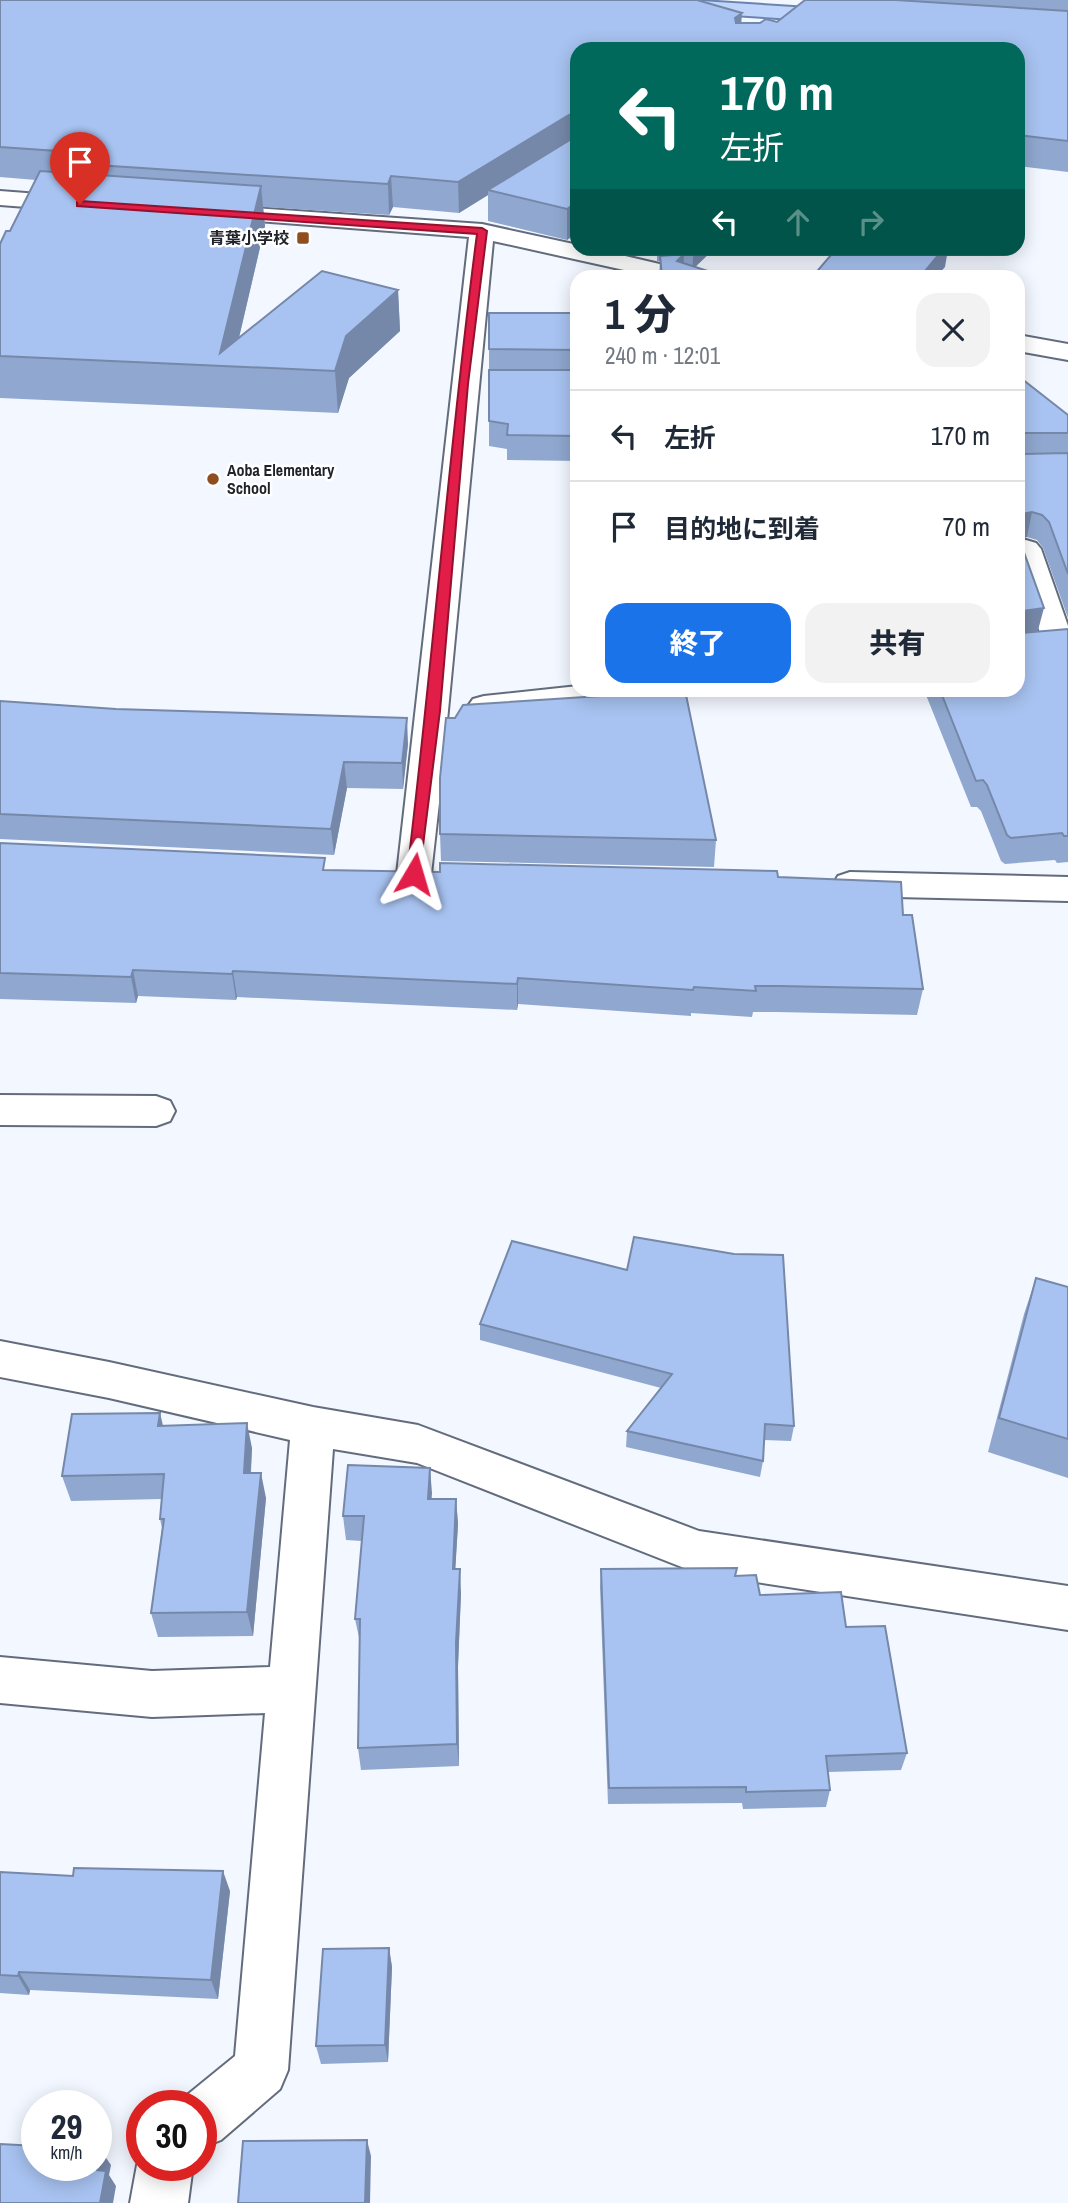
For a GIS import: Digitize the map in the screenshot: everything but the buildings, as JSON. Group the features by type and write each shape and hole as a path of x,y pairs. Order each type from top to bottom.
{"main road":[{"path":"594,0 709,4 866,17"}],"street":[{"path":"775,29 798,13"},
{"path":"0,198 96,205"},
{"path":"192,211 453,229 484,219 570,244"},
{"path":"414,874 475,385 484,219"},
{"path":"612,256 660,270"},
{"path":"1025,344 1068,352"},
{"path":"1026,549 1053,644"},
{"path":"434,711 570,697"},
{"path":"817,883 1068,889"},
{"path":"0,1110 156,1111"},
{"path":"0,1359 109,1380 313,1426 418,1444 579,1504 697,1552 1068,1608"},
{"path":"217,2107 261,2070 313,1426"},
{"path":"0,1680 152,1694 293,1689"},
{"path":"159,2203 162,2181"}],"place":[{"name":"青葉小学校","path":"303,238"},
{"name":"Aoba Elementary School","path":"213,479"}],"route":[{"path":"80,204 482,231 463,384 434,711 414,874"}]}
